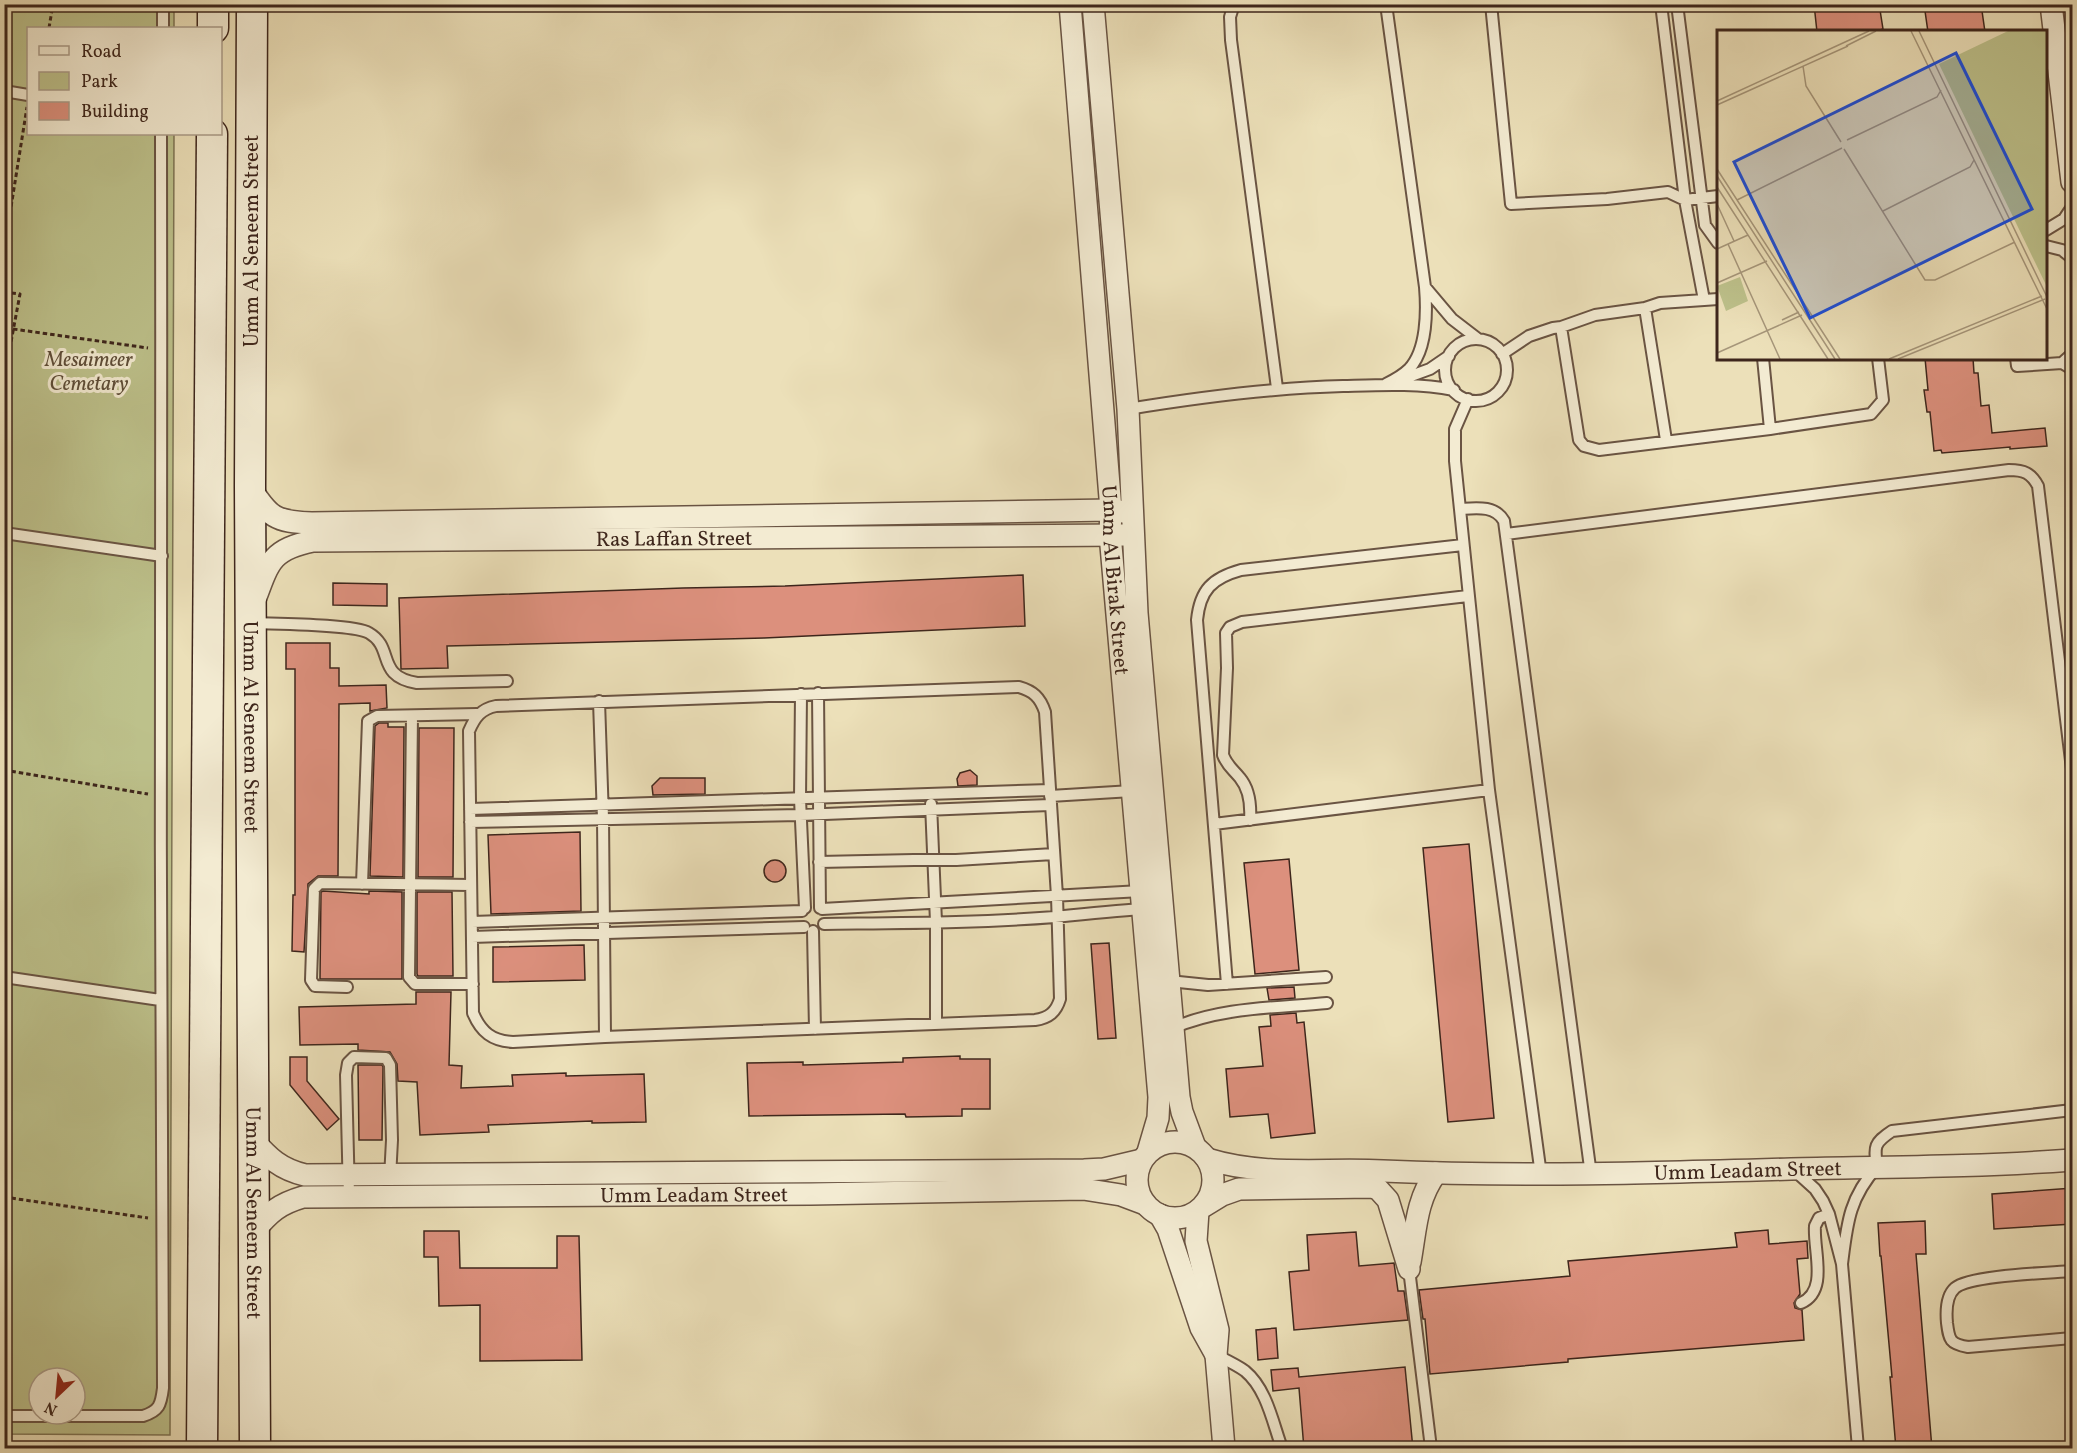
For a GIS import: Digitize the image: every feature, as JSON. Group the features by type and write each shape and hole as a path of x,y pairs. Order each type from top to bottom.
{"main road":[{"path":"213,4 213,27"},
{"name":"Umm Al Seneem Street","path":"252,4 250,486 255,1449"},
{"name":"Umm Al Seneem Street","path":"212,135 202,1439 212,1449"}],"street":[{"name":"Umm Al Birak Street","path":"1070,4 1111,510 1110,534 1127,614 1169,981 1179,1097 1182,1112 1201,1153"},
{"name":"Umm Al Birak Street","path":"1093,4 1128,409 1135,536 1127,614 1132,791 1159,1097 1158,1118 1145,1156"},
{"path":"2051,4 2065,55 2073,182"},
{"name":"Ras Laffan Street","path":"250,486 264,509 281,520 312,523 1111,510 1134,514"},
{"name":"Ras Laffan Street","path":"251,616 264,574 275,556 292,545 313,541 1110,534 1135,536"},
{"name":"Umm Leadam Street","path":"252,1140 269,1157 290,1172 305,1175 348,1175 390,1186 811,1194 1083,1189 1121,1196 1152,1209"},
{"path":"1216,1355 1201,1328 1168,1229 1139,1194 1138,1171 1145,1156 1162,1143 1179,1142 1201,1153 1212,1168 1213,1188 1201,1208 1196,1241 1218,1330 1216,1355 1224,1449"},
{"name":"Umm Leadam Street","path":"1201,1153 1242,1168 1288,1172 1363,1170 1541,1175 2068,1161"},
{"name":"Umm Leadam Street","path":"254,1231 269,1213 288,1201 303,1197 349,1196 390,1186 811,1171 1084,1170 1104,1168 1145,1156"},
{"path":"811,1171 811,1194"},
{"path":"1409,1269 1419,1206 1425,1188 1437,1173"},
{"path":"1152,1209 1183,1218 1222,1195 1239,1189 1371,1187 1378,1189 1388,1200 1409,1269"}],"lane":[{"path":"163,4 163,27"},
{"path":"1234,4 1230,17 1231,40 1277,388"},
{"path":"1386,4 1425,287 1427,318 1414,363 1407,371 1386,385"},
{"path":"1491,4 1511,204 1607,199 1668,192 1685,200 1717,196"},
{"path":"1661,4 1685,200 1704,300"},
{"path":"1677,4 1705,225 1717,240"},
{"path":"4,91 27,95"},
{"path":"4,1416 143,1416 154,1412 161,1402 163,1388 160,999 161,135"},
{"path":"2047,229 2064,219 2073,207"},
{"path":"2047,246 2062,250 2073,258"},
{"path":"1128,409 1277,388 1386,385 1436,387 1454,390 1468,399 1486,399 1499,392 1508,372 1502,354 1495,346 1478,339 1452,319 1425,287"},
{"path":"1502,354 1529,336 1595,315 1645,308 1660,303 1717,299"},
{"path":"1645,308 1666,440"},
{"path":"1561,327 1579,440 1584,446 1599,450 1871,414 1883,400 1878,360"},
{"path":"1454,390 1446,375 1449,356 1454,348 1464,342 1478,339"},
{"path":"2062,363 2073,354"},
{"path":"1386,385 1430,369 1449,356"},
{"path":"1763,360 1770,429"},
{"path":"2016,360 2017,366 2062,363 2073,369"},
{"path":"1468,399 1455,429 1455,461 1489,790 1541,1175"},
{"path":"1506,534 2009,470 2028,473 2034,477 2038,486 2073,769"},
{"path":"1460,509 1481,508 1494,511 1504,521 1591,1175"},
{"path":"4,532 162,556"},
{"path":"1227,984 1197,620 1200,601 1205,591 1226,574 1241,570 1463,545"},
{"path":"1250,820 1249,795 1240,778 1227,765 1223,754 1227,668 1226,633 1230,627 1242,622 1468,596"},
{"path":"251,616 362,630 378,640 390,669 407,681 417,683 507,681"},
{"path":"1018,687 1028,689 1042,702 1045,712 1057,896 1060,999 1052,1015 1035,1020 936,1022 513,1042 500,1041 488,1035 478,1025 473,1013 469,731 477,714 486,708 496,706 818,693 1018,687"},
{"path":"472,937 819,929 824,924 825,916 821,909 819,862 818,693"},
{"path":"801,694 800,815 803,910 800,919 808,929 815,1029"},
{"path":"599,701 603,818 605,1037"},
{"path":"362,884 366,726 369,719 377,716 477,714"},
{"path":"412,716 410,980 415,984 473,984"},
{"path":"1214,824 1489,790"},
{"path":"470,822 932,810 1132,791"},
{"path":"470,809 931,795 1050,797"},
{"path":"931,795 936,922 936,1022"},
{"path":"819,862 956,860 1054,854"},
{"path":"347,987 320,987 313,984 311,980 314,889 320,883 471,885"},
{"path":"472,922 603,919 803,910 812,905 821,909 1057,896 1142,900"},
{"path":"824,924 1056,917 1095,912 1142,900"},
{"path":"4,977 160,999"},
{"path":"1169,981 1208,985 1326,977"},
{"path":"1173,1028 1191,1020 1221,1012 1327,1003"},
{"path":"349,1196 346,1075 348,1063 354,1057 386,1058 390,1065 392,1140 390,1186"},
{"path":"1842,1264 1850,1210 1861,1187 1877,1167 1875,1151 1878,1141 1892,1131 2073,1110"},
{"path":"1793,1169 1815,1189 1829,1214 1842,1264 1858,1449"},
{"path":"1801,1303 1811,1298 1816,1287 1815,1226 1819,1218 1829,1214"},
{"path":"1409,1269 1431,1449"},
{"path":"2073,1271 1972,1280 1956,1287 1949,1295 1946,1315 1949,1337 1956,1345 1968,1347 2073,1338"},
{"path":"1216,1355 1245,1371 1254,1380 1263,1396 1282,1449"},
{"path":"155,1449 191,1448 202,1439"}],"path":[{"path":"50,27 53,4"},
{"path":"4,251 27,106"},
{"path":"4,292 20,294 11,342 4,341"},
{"path":"13,329 162,350"},
{"path":"4,770 161,796"},
{"path":"4,1197 161,1220"}],"green space":[{"name":"Mesaimeer Cemetary","path":"5,5 174,5 174,27 27,27 27,135 174,135 170,1435 5,1434"}],"building":[{"path":"1814,4 1868,4 1869,11 1880,10 1883,29 1880,30 1817,30"},
{"path":"1924,4 1981,4 1985,30 1928,30"},
{"path":"1925,360 1973,360 1974,373 1978,373 1981,406 1989,405 1992,433 2045,428 2047,446 1942,453 1941,450 1934,451 1930,412 1927,412 1924,390 1928,390"},
{"path":"1023,575 1025,626 764,638 447,646 448,668 401,669 399,598 785,586"},
{"path":"333,583 387,584 387,606 333,605"},
{"path":"286,643 330,643 330,668 339,668 339,686 386,685 387,708 370,711 370,703 339,704 338,876 318,876 308,884 304,952 292,951 293,895 295,895 295,669 286,669"},
{"path":"379,723 388,723 388,727 404,727 403,877 370,876 375,726"},
{"path":"419,728 454,728 453,877 418,877"},
{"path":"970,770 977,776 977,785 958,786 957,779 960,773"},
{"path":"660,778 705,778 705,794 653,795 652,786"},
{"path":"580,832 581,911 491,914 488,835"},
{"path":"1469,844 1494,1118 1448,1122 1423,848"},
{"path":"1289,859 1299,970 1255,974 1244,863"},
{"path":"775,860 783,863 786,871 783,879 775,882 767,879 764,871 767,863"},
{"path":"369,891 402,892 402,979 320,979 321,892 369,894"},
{"path":"417,892 452,892 453,976 418,976 417,974"},
{"path":"1109,943 1116,1038 1098,1039 1091,944"},
{"path":"584,945 585,980 493,982 493,947"},
{"path":"1294,987 1295,998 1269,1000 1267,988"},
{"path":"416,992 451,992 449,1065 462,1066 461,1088 513,1086 512,1075 644,1074 646,1122 592,1123 592,1121 488,1125 489,1132 420,1135 417,1082 398,1081 397,1064 390,1052 358,1050 358,1044 300,1045 299,1007 416,1004"},
{"path":"1296,1013 1297,1023 1304,1022 1315,1133 1271,1138 1268,1114 1230,1117 1226,1069 1263,1066 1259,1027 1271,1026 1270,1015"},
{"path":"960,1056 960,1059 990,1059 990,1109 962,1109 962,1116 906,1117 905,1114 749,1116 747,1063 803,1062 803,1065 903,1062 903,1058"},
{"path":"290,1057 307,1057 307,1081 339,1119 327,1130 290,1085"},
{"path":"358,1065 382,1065 383,1067 382,1140 359,1140"},
{"path":"2073,1188 2073,1224 1994,1229 1992,1194"},
{"path":"1925,1221 1926,1254 1916,1254 1932,1449 1896,1449 1878,1223"},
{"path":"1768,1230 1769,1244 1807,1241 1808,1258 1797,1259 1800,1294 1794,1303 1795,1308 1802,1310 1804,1340 1568,1359 1568,1362 1430,1374 1425,1319 1423,1319 1419,1290 1570,1276 1568,1261 1737,1247 1735,1233"},
{"path":"424,1231 459,1231 460,1268 557,1268 557,1236 579,1236 582,1360 480,1361 480,1305 439,1306 438,1257 424,1257"},
{"path":"1356,1232 1359,1266 1394,1263 1398,1291 1404,1291 1408,1320 1294,1330 1289,1272 1309,1270 1307,1235"},
{"path":"1276,1328 1278,1358 1258,1360 1256,1330"},
{"path":"1405,1367 1413,1449 1304,1449 1299,1388 1273,1391 1271,1370 1298,1368 1299,1377"}]}
